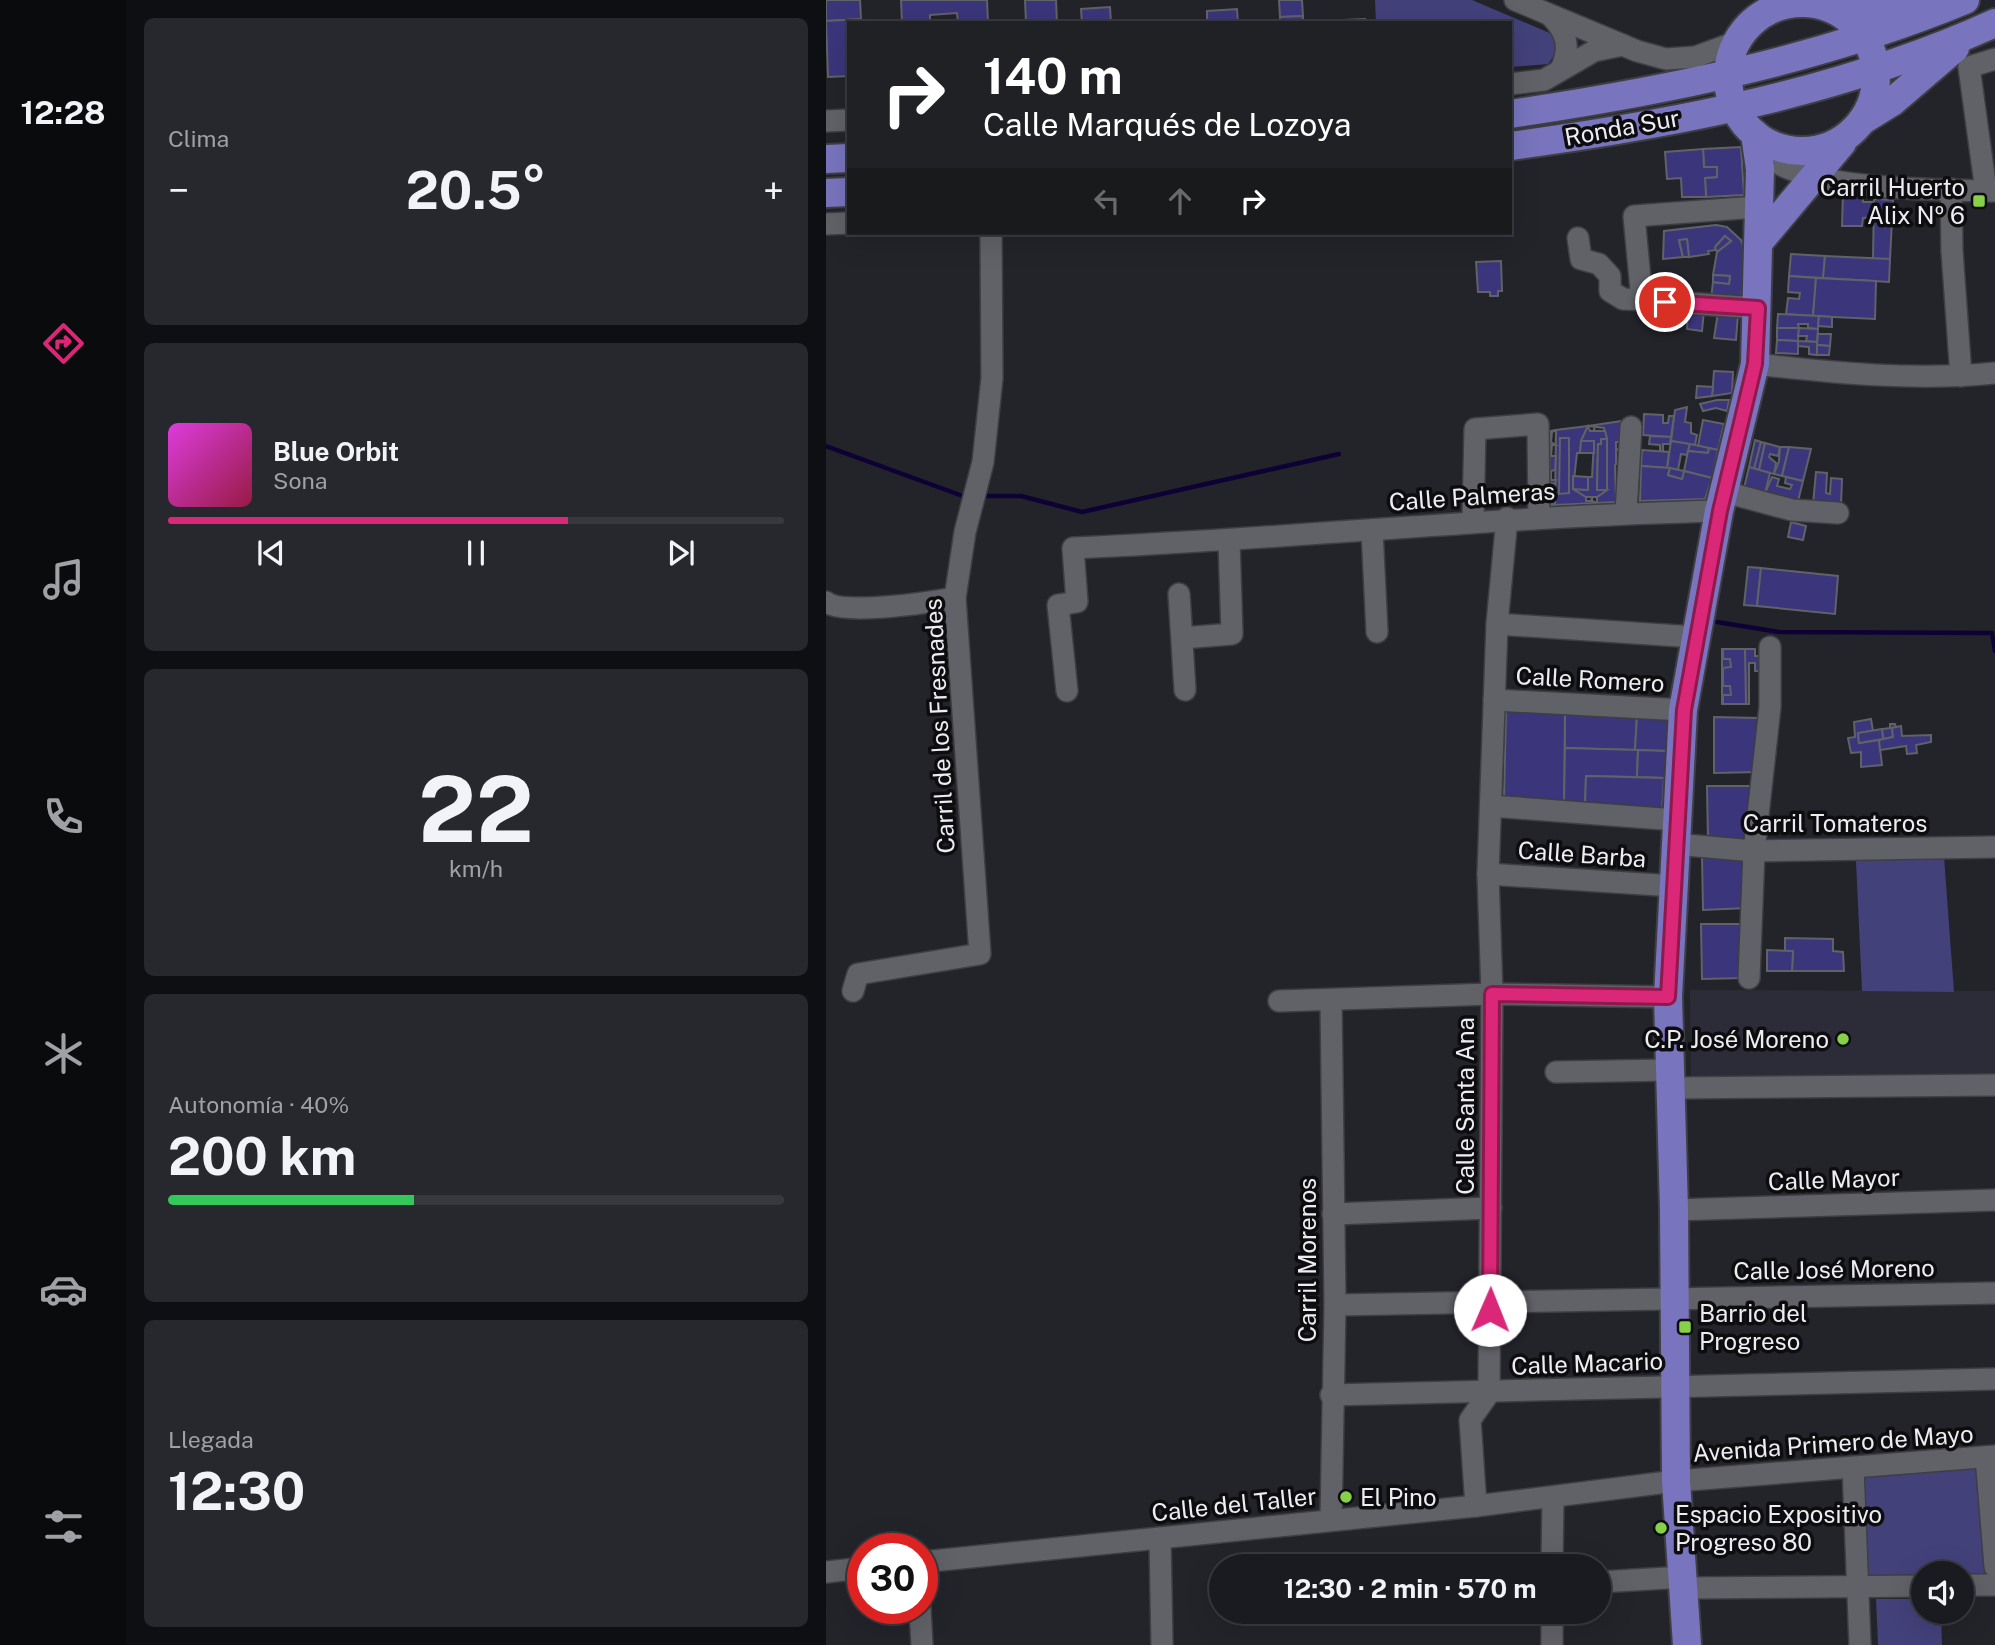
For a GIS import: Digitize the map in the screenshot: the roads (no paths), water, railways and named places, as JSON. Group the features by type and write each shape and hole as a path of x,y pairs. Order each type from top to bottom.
{"main road":[{"path":"1687,1645 1676,1481 1674,1210 1668,997 1684,710 1695,637 1722,501 1755,364 1759,242 1757,206 1760,181 1756,141 1734,107 1728,76 1749,0"},
{"path":"1736,42 1752,22 1774,8 1815,4 1894,10 1933,0"},
{"name":"Ronda Sur","path":"1512,114 1615,99 1728,76 1866,38 1965,0"},
{"path":"1759,242 1857,126 1872,103 1877,84 1876,68 1866,38 1851,21 1815,4"},
{"path":"1756,141 1801,151 1829,146 1892,102 1984,27"},
{"name":"Ronda Sur","path":"1512,146 1570,138 1734,107 1876,68 1984,27"},
{"path":"826,159 847,158"},
{"path":"826,193 847,192"}],"street":[{"path":"1515,0 1623,45 1666,59 1701,55 1736,42"},
{"path":"1551,16 1566,38 1567,55 1561,69"},
{"path":"1512,84 1544,80 1594,51 1623,45"},
{"path":"1701,55 1707,57 1728,76"},
{"path":"1756,141 1776,162 1813,175 1854,183 1991,191 1969,68 1995,59"},
{"path":"826,121 847,120"},
{"path":"1951,189 1952,251 1961,376"},
{"path":"1644,300 1634,216 1757,206"},
{"path":"826,224 847,223"},
{"name":"Carril de los Fresnades","path":"853,990 858,974 980,954 955,598 965,532 983,462 992,378 991,235"},
{"path":"1578,239 1581,259 1600,264 1610,276 1609,291 1623,299 1758,308"},
{"path":"1755,364 1842,373 1961,376 1995,373"},
{"path":"1473,520 1475,429 1538,424 1539,516"},
{"path":"1626,513 1631,426"},
{"name":"Calle Palmeras","path":"1067,691 1058,605 1077,602 1073,548 1229,541 1473,520 1626,513 1722,501 1838,513"},
{"name":"Calle Santa Ana","path":"1489,1393 1492,994 1488,874 1497,624 1507,519"},
{"path":"1372,530 1377,632"},
{"path":"1182,638 1231,634 1229,541"},
{"path":"1179,594 1185,691"},
{"path":"826,602 830,606 849,608 955,598"},
{"path":"1497,624 1695,637"},
{"path":"1749,978 1754,851 1770,707 1769,647"},
{"name":"Calle Romero","path":"1494,700 1684,710"},
{"name":"Carril Tomateros","path":"1491,806 1676,832 1754,851 1995,847"},
{"name":"Calle Barba","path":"1488,874 1674,886"},
{"path":"1279,1001 1492,994 1668,997"},
{"name":"Carril Morenos","path":"1331,1000 1335,1305 1331,1395 1331,1520"},
{"path":"1556,1072 1670,1079 1995,1085"},
{"name":"Calle Mayor","path":"1674,1210 1995,1200"},
{"path":"1334,1214 1491,1208"},
{"name":"Calle José Moreno","path":"1335,1305 1490,1306 1675,1298 1995,1293"},
{"name":"Calle Macario","path":"1331,1395 1995,1379"},
{"path":"1476,1506 1470,1420 1489,1393"},
{"path":"1990,1457 1995,1567"},
{"name":"Avenida Primero de Mayo","path":"1676,1481 1990,1457"},
{"path":"1853,1466 1860,1645"},
{"name":"Calle del Taller","path":"938,1560 1476,1506 1676,1481"},
{"path":"1552,1554 1553,1497"},
{"path":"1160,1538 1162,1645"},
{"path":"826,1572 847,1570"},
{"path":"1611,1582 1911,1586"},
{"path":"1974,1585 1995,1585"},
{"path":"921,1624 922,1645"},
{"path":"1552,1624 1552,1645"}],"waterway":[{"path":"826,446 960,495"},
{"path":"986,496 1021,496 1082,512 1339,454"},
{"path":"1717,622 1779,632 1992,633 1995,651"}],"place":[{"name":"Carril Huerto Alix Nº 6","path":"1979,201"},
{"name":"C.P. José Moreno","path":"1843,1039"},
{"name":"Barrio del Progreso","path":"1685,1327"},
{"name":"El Pino","path":"1346,1497"},
{"name":"Espacio Expositivo Progreso 80","path":"1661,1528"}]}
